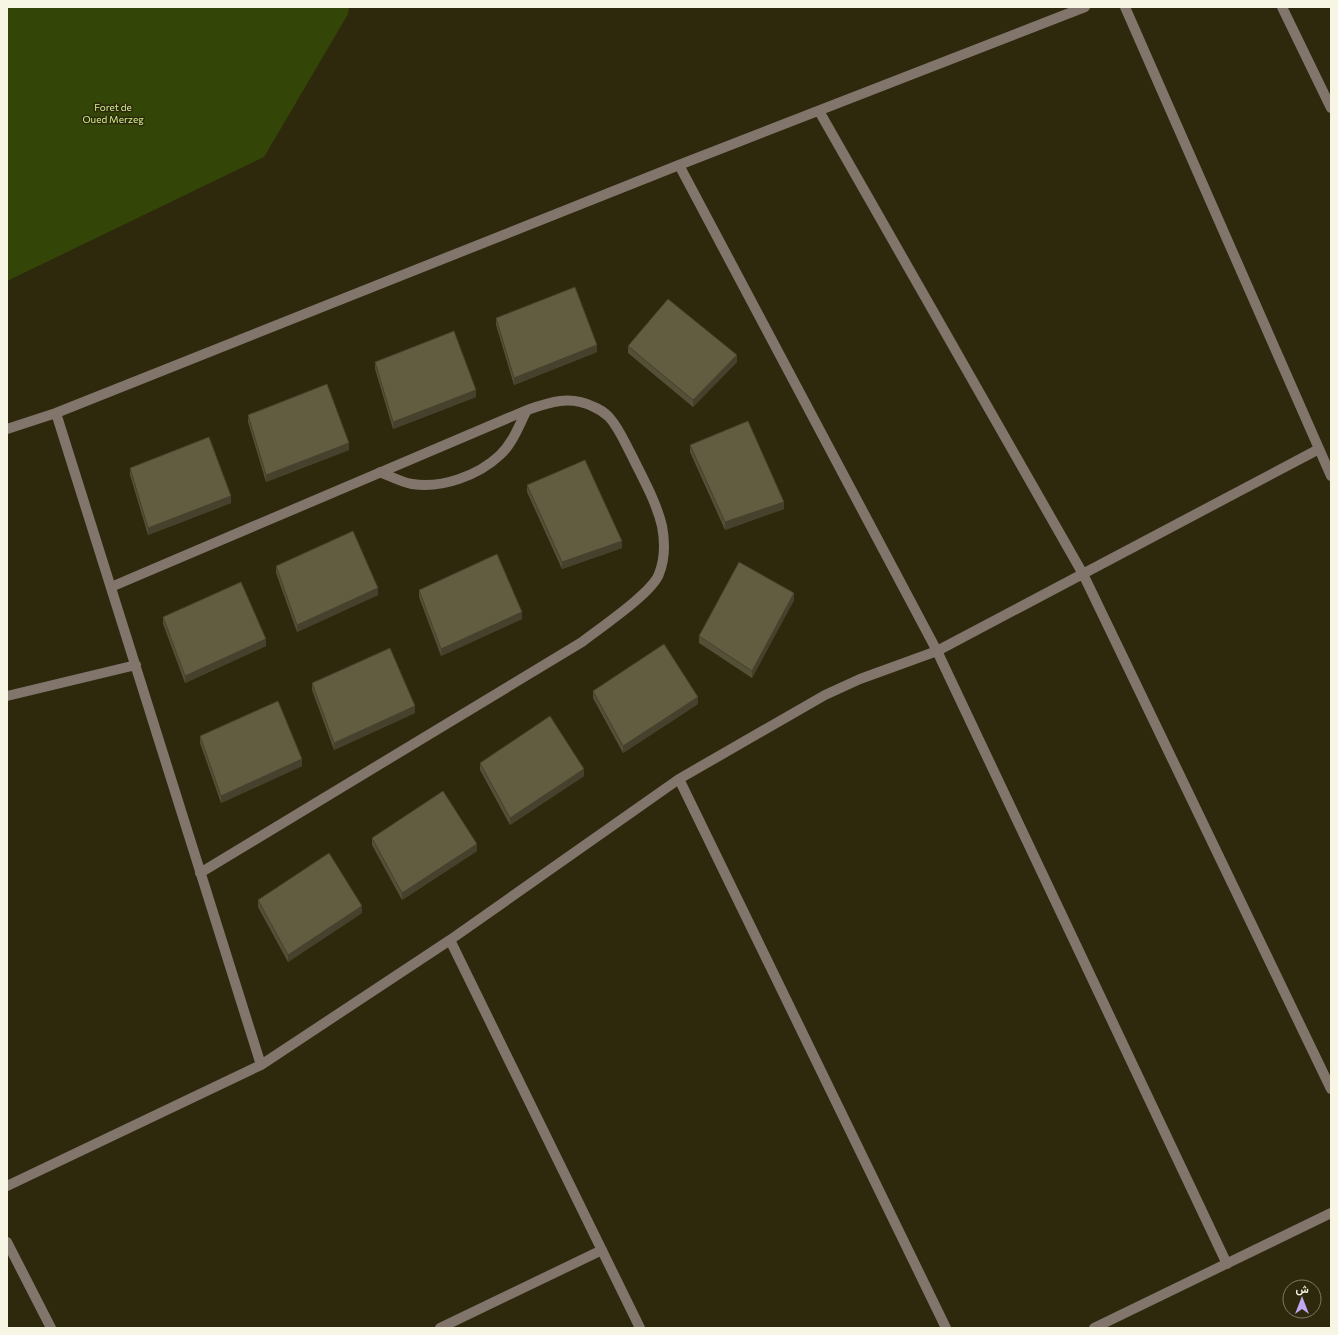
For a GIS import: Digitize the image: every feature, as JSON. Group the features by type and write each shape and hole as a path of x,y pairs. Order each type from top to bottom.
{"street":[{"path":"7,429 56,413 679,165 1085,7"},
{"path":"1125,7 1331,476"},
{"path":"1282,7 1331,108"},
{"path":"819,111 1082,574 1331,1089"},
{"path":"679,165 937,651 1227,1264"},
{"path":"111,587 527,410 550,402 566,399 588,404 608,416 618,430 653,498 662,527 664,558 659,576 635,601 582,642 200,873"},
{"path":"380,472 412,484 431,484 467,476 484,467 500,455 511,442 527,410"},
{"path":"56,413 261,1064"},
{"path":"7,1186 261,1064 450,940 679,779 825,695 860,679 937,651 1319,449"},
{"path":"7,696 136,665"},
{"path":"679,779 946,1328"},
{"path":"450,940 640,1328"},
{"path":"1094,1328 1331,1213"},
{"path":"7,1242 51,1328"},
{"path":"440,1328 602,1250"}],"green space":[{"name":"Foret de Oued Merzeg","path":"7,7 349,7 348,14 264,157 7,281"}],"building":[{"path":"575,287 597,345 514,378 496,318"},
{"path":"668,299 737,355 693,400 628,346"},
{"path":"454,331 476,390 393,422 375,362"},
{"path":"327,384 349,443 266,475 248,415"},
{"path":"748,421 784,502 725,522 690,445"},
{"path":"209,437 231,496 148,528 130,468"},
{"path":"585,460 622,541 562,562 527,485"},
{"path":"353,531 378,588 297,625 276,566"},
{"path":"497,554 522,612 441,649 419,590"},
{"path":"739,562 794,593 752,671 699,636"},
{"path":"241,582 266,639 185,676 163,617"},
{"path":"664,644 698,697 623,746 593,691"},
{"path":"390,648 415,706 334,743 312,683"},
{"path":"278,701 302,759 221,796 200,736"},
{"path":"550,716 584,769 510,818 480,763"},
{"path":"443,791 477,844 402,893 372,838"},
{"path":"329,853 362,906 288,955 258,900"}]}
